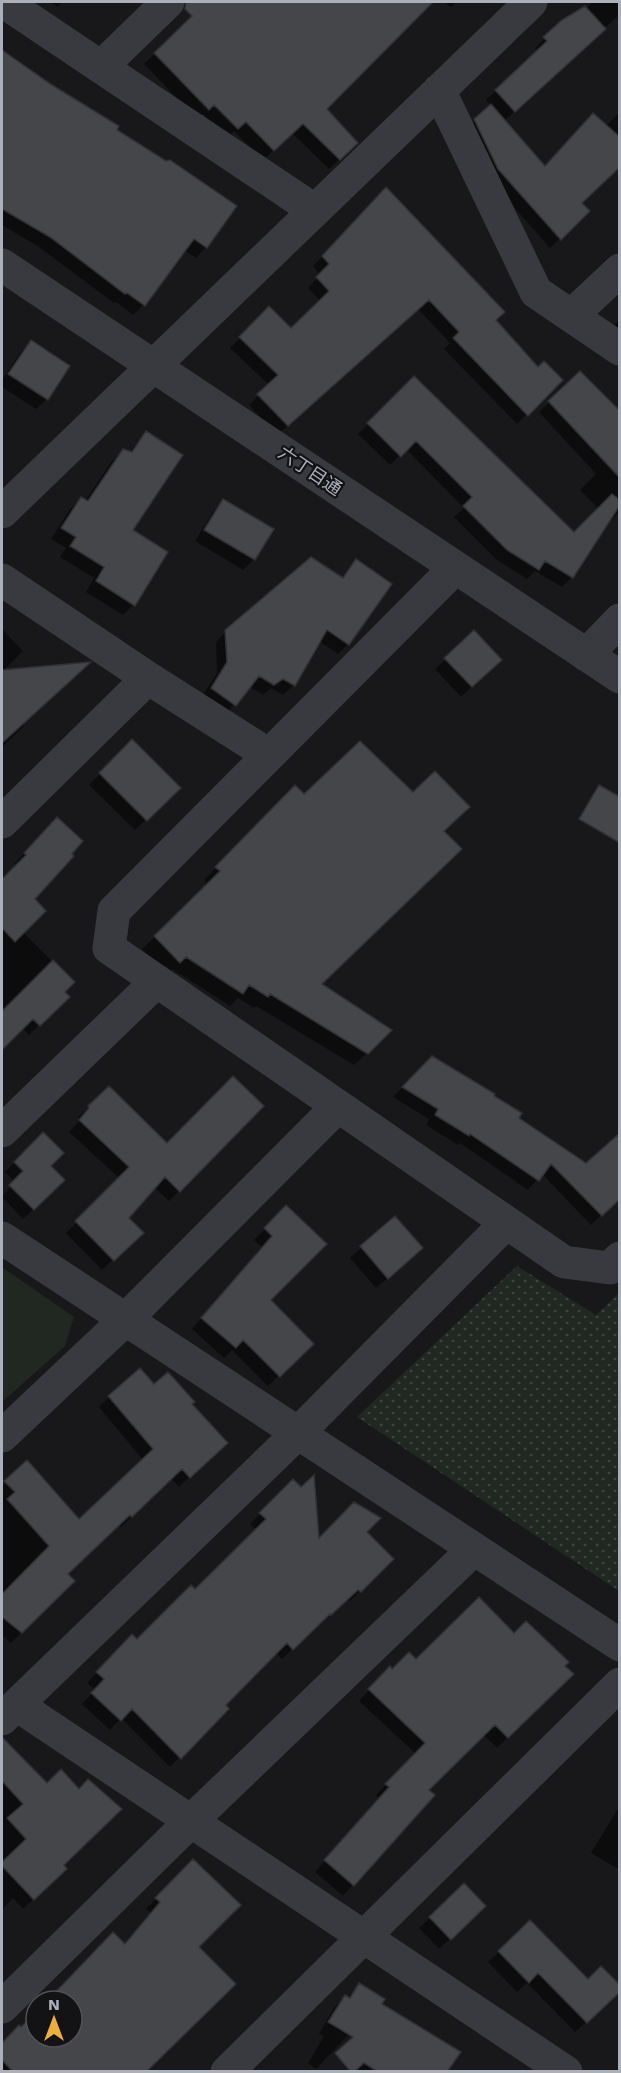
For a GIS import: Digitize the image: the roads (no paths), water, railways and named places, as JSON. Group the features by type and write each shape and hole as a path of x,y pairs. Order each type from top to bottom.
{"street":[{"path":"4,2 314,210"},
{"path":"101,67 168,2"},
{"path":"2,512 531,2"},
{"path":"439,90 536,292 620,349"},
{"name":"六丁目通","path":"2,265 620,677"},
{"path":"572,316 620,270"},
{"path":"455,568 114,911 109,948 564,1262 610,1268 620,1258"},
{"path":"2,580 148,678 269,755"},
{"path":"586,655 620,620"},
{"path":"2,822 148,678"},
{"path":"2,1131 157,981"},
{"path":"2,1436 125,1320 338,1106"},
{"path":"506,1223 298,1433 9,1712 191,1821 566,2072"},
{"path":"2,1238 620,1645"},
{"path":"2,2007 191,1821 474,1549"},
{"path":"227,2072 363,1935 620,1684"}]}
